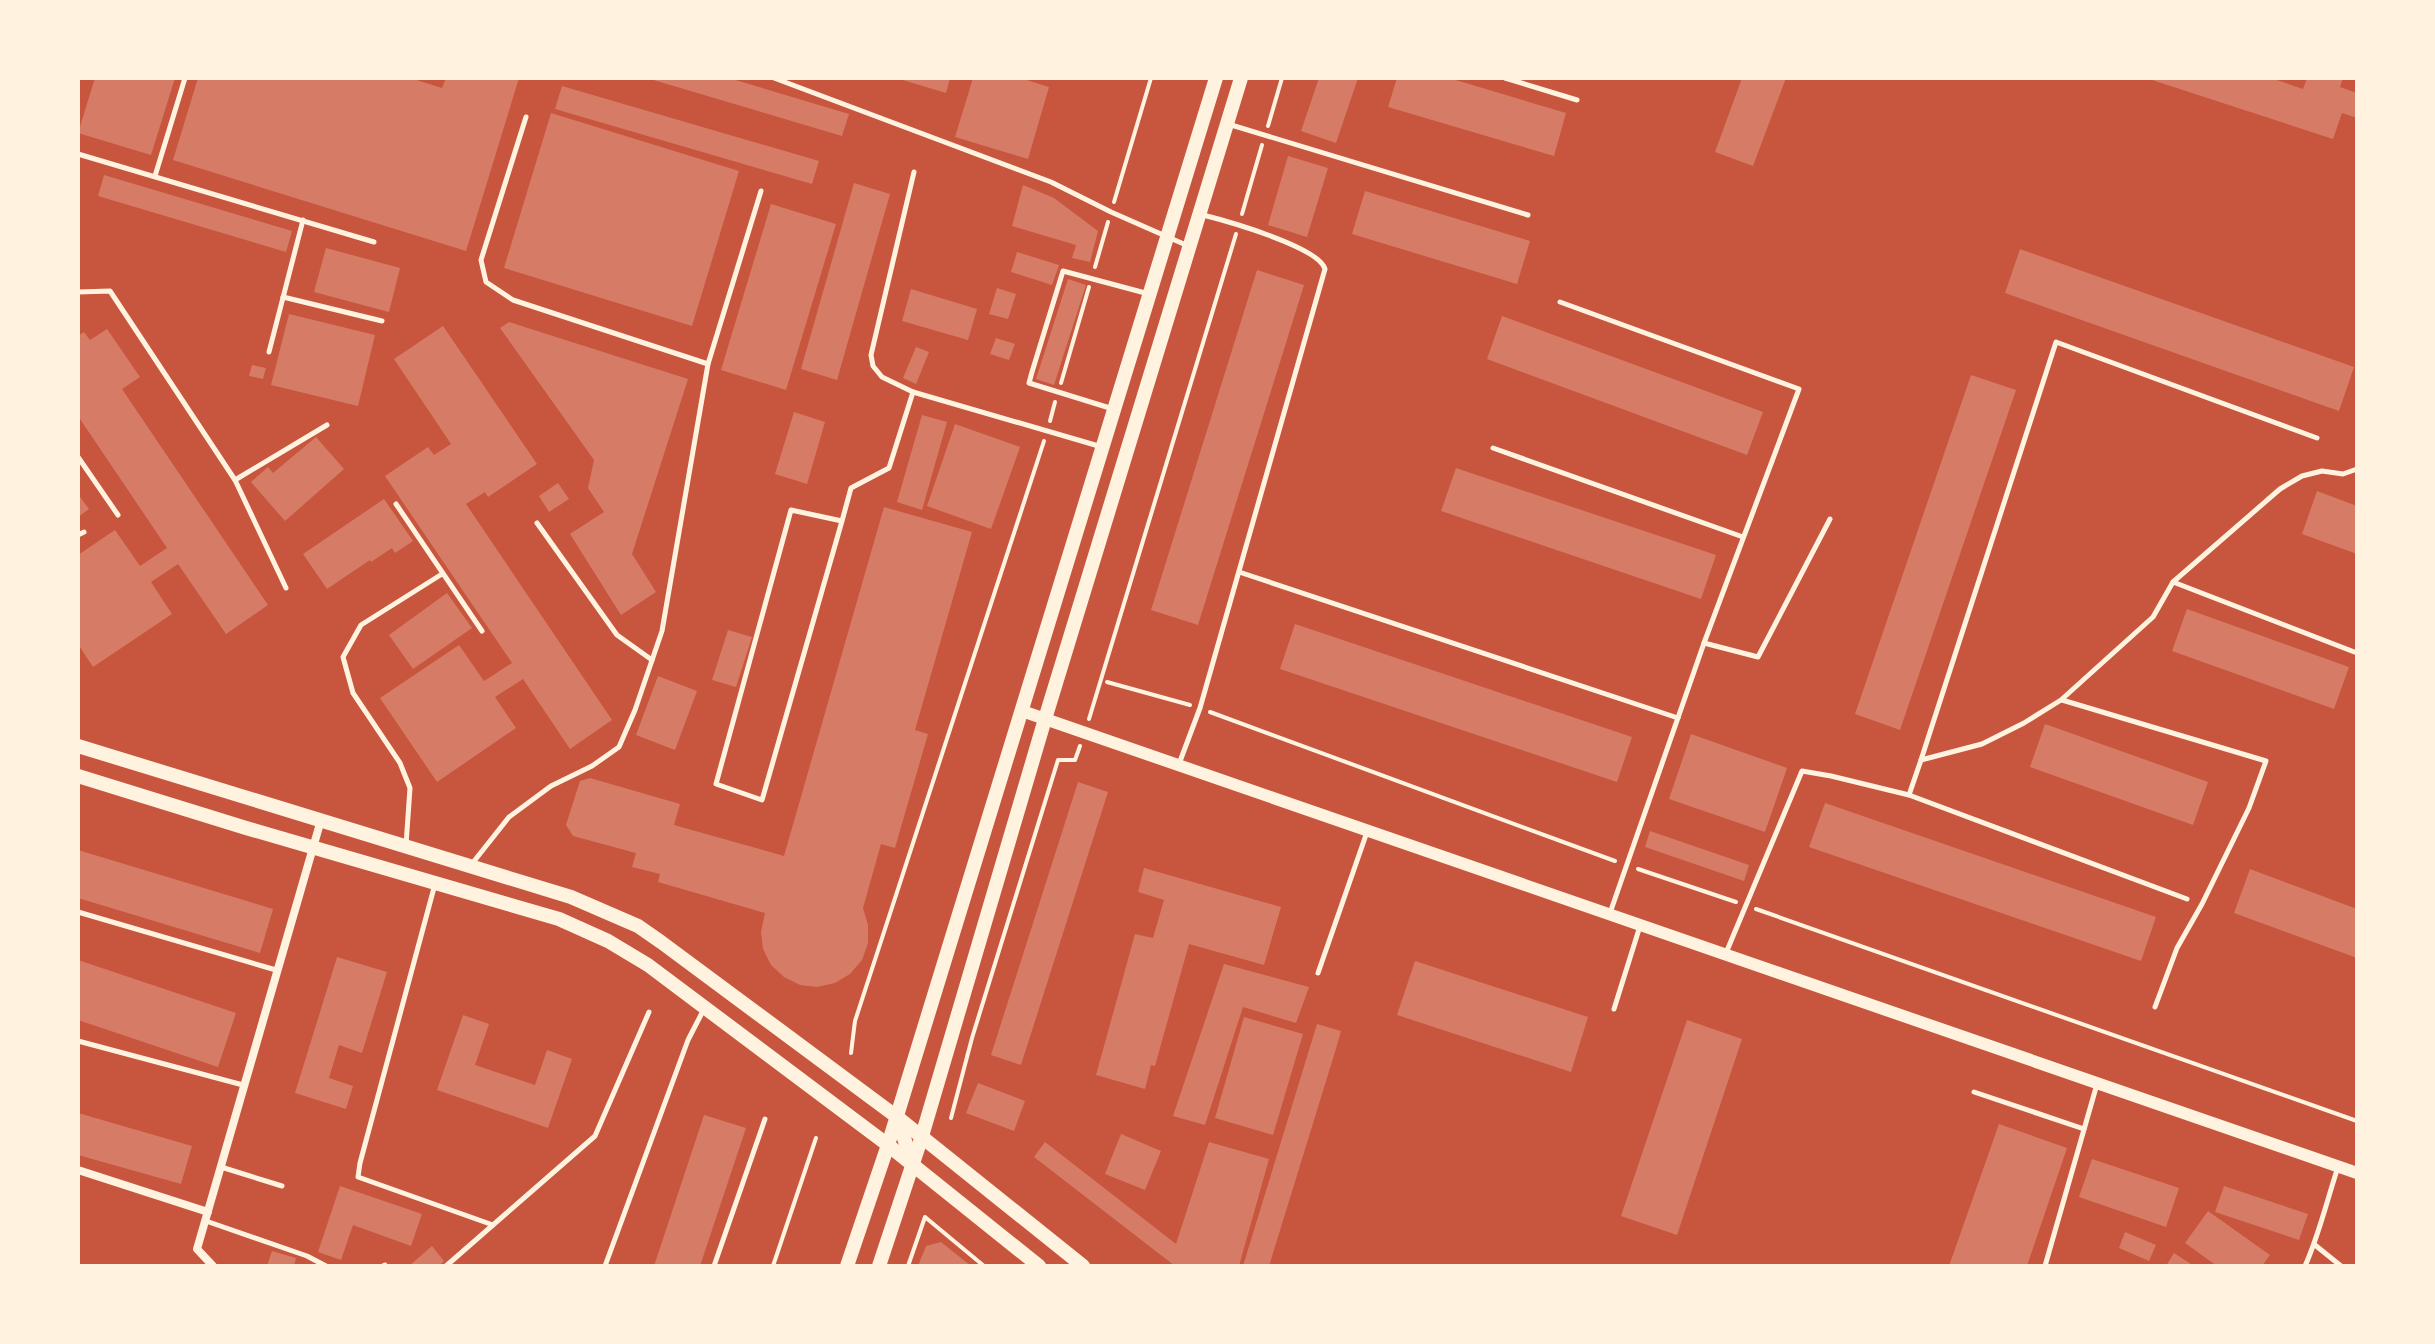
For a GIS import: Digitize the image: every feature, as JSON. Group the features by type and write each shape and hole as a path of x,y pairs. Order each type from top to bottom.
{"main road":[{"path":"847,1266 897,1117 1216,78"},
{"path":"879,1266 922,1136 1045,719 1241,78"},
{"path":"78,746 571,897 638,926 922,1136 1083,1266"},
{"path":"78,776 559,919 608,941 648,965 888,1145 1039,1266"},
{"path":"897,1117 913,1164"},
{"path":"888,1145 922,1136"}],"street":[{"path":"1022,711 2357,1173"},
{"path":"213,1266 197,1249 321,820"},
{"path":"78,1170 206,1216"}],"lane":[{"path":"155,176 185,78"},
{"path":"774,78 1051,182 1190,248"},
{"path":"1505,78 1577,100"},
{"path":"526,117 481,260 486,282 513,300 708,364"},
{"path":"1227,124 1528,215"},
{"path":"78,154 374,242"},
{"path":"914,172 871,355 873,366 882,377 913,392 1103,448"},
{"path":"471,866 509,817 551,786 592,766 619,747 662,631 708,364 761,191"},
{"path":"1178,765 1200,708 1325,269 1321,260 1239,225 1201,215"},
{"path":"269,352 303,220"},
{"path":"1115,409 1029,383 1032,372 1063,271 1150,294"},
{"path":"78,292 110,291 235,480 286,588"},
{"path":"283,297 382,321"},
{"path":"1560,302 1799,389 1704,643 1610,915"},
{"path":"1909,795 2056,342 2317,438"},
{"path":"842,521 791,510 716,784 762,800 842,521 851,488 889,468 913,392"},
{"path":"235,480 327,425"},
{"path":"1493,448 1743,537"},
{"path":"78,457 118,515"},
{"path":"1921,760 1982,744 2061,700 2153,617 2173,582 2280,489 2302,476 2322,471 2343,474 2357,469"},
{"path":"396,504 482,631"},
{"path":"1704,643 1758,657 1830,519"},
{"path":"537,523 617,635 652,660"},
{"path":"1239,572 1678,718"},
{"path":"406,846 410,788 400,763 353,693 343,657 361,625 442,574"},
{"path":"2173,582 2357,653"},
{"path":"2061,700 2266,761 2249,808 2177,948 2155,1007"},
{"path":"1725,955 1802,771 1909,795 2187,899"},
{"path":"1318,973 1368,831"},
{"path":"435,883 358,1177 493,1225"},
{"path":"78,912 276,970"},
{"path":"1614,1009 1640,926"},
{"path":"605,1266 688,1040 705,1008"},
{"path":"446,1266 595,1136 649,1012"},
{"path":"78,1041 243,1085"},
{"path":"2045,1266 2097,1083"},
{"path":"1974,1092 2084,1129"},
{"path":"714,1266 765,1119"},
{"path":"2305,1266 2315,1245 2339,1166"},
{"path":"220,1167 282,1186"},
{"path":"206,1216 326,1266"},
{"path":"2315,1245 2341,1266"}],"path":[{"path":"1060,386 1151,78"},
{"path":"951,1118 972,1038 1058,760 1075,760 1085,733 1282,78"},
{"path":"851,1053 855,1021 1056,401"},
{"path":"1107,682 1200,708 1625,865 2357,1121"},
{"path":"773,1266 816,1138"},
{"path":"908,1266 925,1217 984,1266"}],"building":[{"path":"95,78 175,78 151,155 78,133"},
{"path":"198,78 410,78 442,88 446,78 519,78 466,251 173,160"},
{"path":"729,78 849,114 842,136 650,79"},
{"path":"896,78 950,78 946,93"},
{"path":"973,78 1020,78 1049,87 1028,159 955,137"},
{"path":"1319,78 1358,78 1336,143 1301,131"},
{"path":"1397,78 1449,78 1566,113 1554,156 1388,107"},
{"path":"1742,78 1786,78 1753,166 1715,152"},
{"path":"2271,78 2303,89 2307,78 2343,78 2340,87 2357,93 2357,118 2342,113 2333,139 2149,79"},
{"path":"562,86 819,161 812,184 555,109"},
{"path":"551,113 739,171 692,326 504,268"},
{"path":"1288,156 1328,168 1307,237 1268,225"},
{"path":"104,175 292,231 286,252 98,196"},
{"path":"854,183 890,194 837,380 801,369"},
{"path":"1023,185 1054,198 1098,231 1090,262 1072,258 1076,245 1012,226"},
{"path":"1365,191 1530,241 1517,284 1352,234"},
{"path":"771,204 836,224 786,390 721,370"},
{"path":"326,248 400,268 389,312 314,292"},
{"path":"2020,249 2354,367 2339,411 2005,293"},
{"path":"1017,252 1059,265 1052,285 1011,272"},
{"path":"1257,270 1304,285 1198,625 1151,610"},
{"path":"1068,279 1086,285 1054,385 1036,379"},
{"path":"997,288 1016,294 1008,319 989,314"},
{"path":"911,289 977,309 968,340 902,321"},
{"path":"289,314 375,335 358,406 271,385"},
{"path":"1502,316 1763,412 1747,455 1487,359"},
{"path":"509,322 688,379 632,554 656,592 621,615 570,534 604,512 588,488 594,460 500,328"},
{"path":"443,326 537,464 488,497 485,492 466,504 612,720 570,749 523,679 495,697 516,728 437,782 380,698 459,645 484,681 512,663 385,476 428,447 434,455 451,444 394,359"},
{"path":"107,329 140,377 122,389 268,605 226,634 178,564 151,582 172,614 93,667 78,644 78,555 115,530 140,566 167,548 78,416 78,336 84,332 90,340"},
{"path":"996,338 1015,344 1009,360 990,354"},
{"path":"916,347 929,352 916,384 903,378"},
{"path":"252,365 266,368 263,379 249,376"},
{"path":"1971,375 2016,390 1900,730 1855,714"},
{"path":"794,412 825,422 807,484 775,474"},
{"path":"922,415 947,422 922,510 897,502"},
{"path":"955,424 1020,447 991,529 927,506"},
{"path":"316,437 344,469 285,521 251,482 268,467 273,473"},
{"path":"1456,468 1716,555 1701,599 1441,511"},
{"path":"558,483 569,499 549,512 539,496"},
{"path":"2317,491 2357,506 2357,554 2302,534"},
{"path":"78,494 89,509 78,517"},
{"path":"384,499 413,541 395,553 392,548 370,560 327,589 303,554"},
{"path":"884,507 972,532 915,730 928,734 895,848 881,844 863,908 868,925 868,943 862,960 850,974 835,983 817,987 800,985 784,977 771,965 763,949 761,932 765,913 658,882 660,874 632,867 636,853 573,836 566,825 580,781 590,778 680,804 674,825 784,856"},
{"path":"447,593 472,628 413,669 389,635"},
{"path":"2187,609 2349,667 2334,709 2172,651"},
{"path":"1295,624 1632,737 1617,782 1280,669"},
{"path":"728,630 752,637 736,687 712,680"},
{"path":"658,676 697,691 675,750 636,735"},
{"path":"2045,724 2208,782 2193,825 2030,767"},
{"path":"1691,734 1787,768 1765,832 1669,799"},
{"path":"1078,782 1108,792 1021,1065 991,1055"},
{"path":"1825,803 2156,917 2141,961 1809,847"},
{"path":"1650,831 1749,865 1744,881 1645,847"},
{"path":"78,850 273,909 260,953 78,898"},
{"path":"1144,868 1281,907 1264,965 1189,944 1155,1066 1151,1065 1145,1089 1096,1075 1135,934 1153,938 1164,900 1138,892"},
{"path":"2250,869 2357,909 2357,958 2234,913"},
{"path":"337,957 387,972 362,1053 339,1045 329,1078 353,1086 346,1109 295,1093"},
{"path":"78,960 236,1013 218,1067 78,1020"},
{"path":"1415,961 1588,1017 1571,1072 1397,1015"},
{"path":"1224,964 1309,987 1296,1023 1243,1007 1205,1125 1173,1116"},
{"path":"463,1015 489,1024 475,1065 535,1085 547,1050 572,1059 548,1128 437,1090"},
{"path":"1244,1017 1303,1034 1273,1135 1215,1118"},
{"path":"1687,1020 1742,1039 1677,1235 1621,1216"},
{"path":"1317,1024 1341,1031 1335,1052 1269,1266 1243,1266"},
{"path":"978,1083 1025,1101 1014,1131 966,1113"},
{"path":"78,1113 192,1146 181,1184 78,1155"},
{"path":"704,1115 746,1128 700,1266 654,1266"},
{"path":"1999,1124 2067,1148 2027,1266 1949,1266"},
{"path":"1121,1134 1161,1151 1145,1190 1105,1174"},
{"path":"1045,1142 1176,1244 1209,1142 1269,1159 1239,1266 1175,1266 1034,1157"},
{"path":"2092,1159 2179,1188 2166,1227 2079,1197"},
{"path":"340,1186 422,1214 411,1246 353,1225 341,1260 318,1252"},
{"path":"2224,1186 2308,1214 2299,1240 2215,1212"},
{"path":"2208,1211 2270,1255 2262,1266 2217,1266 2185,1243"},
{"path":"2125,1232 2156,1245 2149,1261 2119,1248"},
{"path":"941,1242 971,1266 918,1266 926,1246"},
{"path":"432,1246 444,1261 439,1266 409,1266"},
{"path":"272,1251 296,1258 294,1266 267,1266"},
{"path":"2174,1253 2194,1266 2166,1266"}]}
